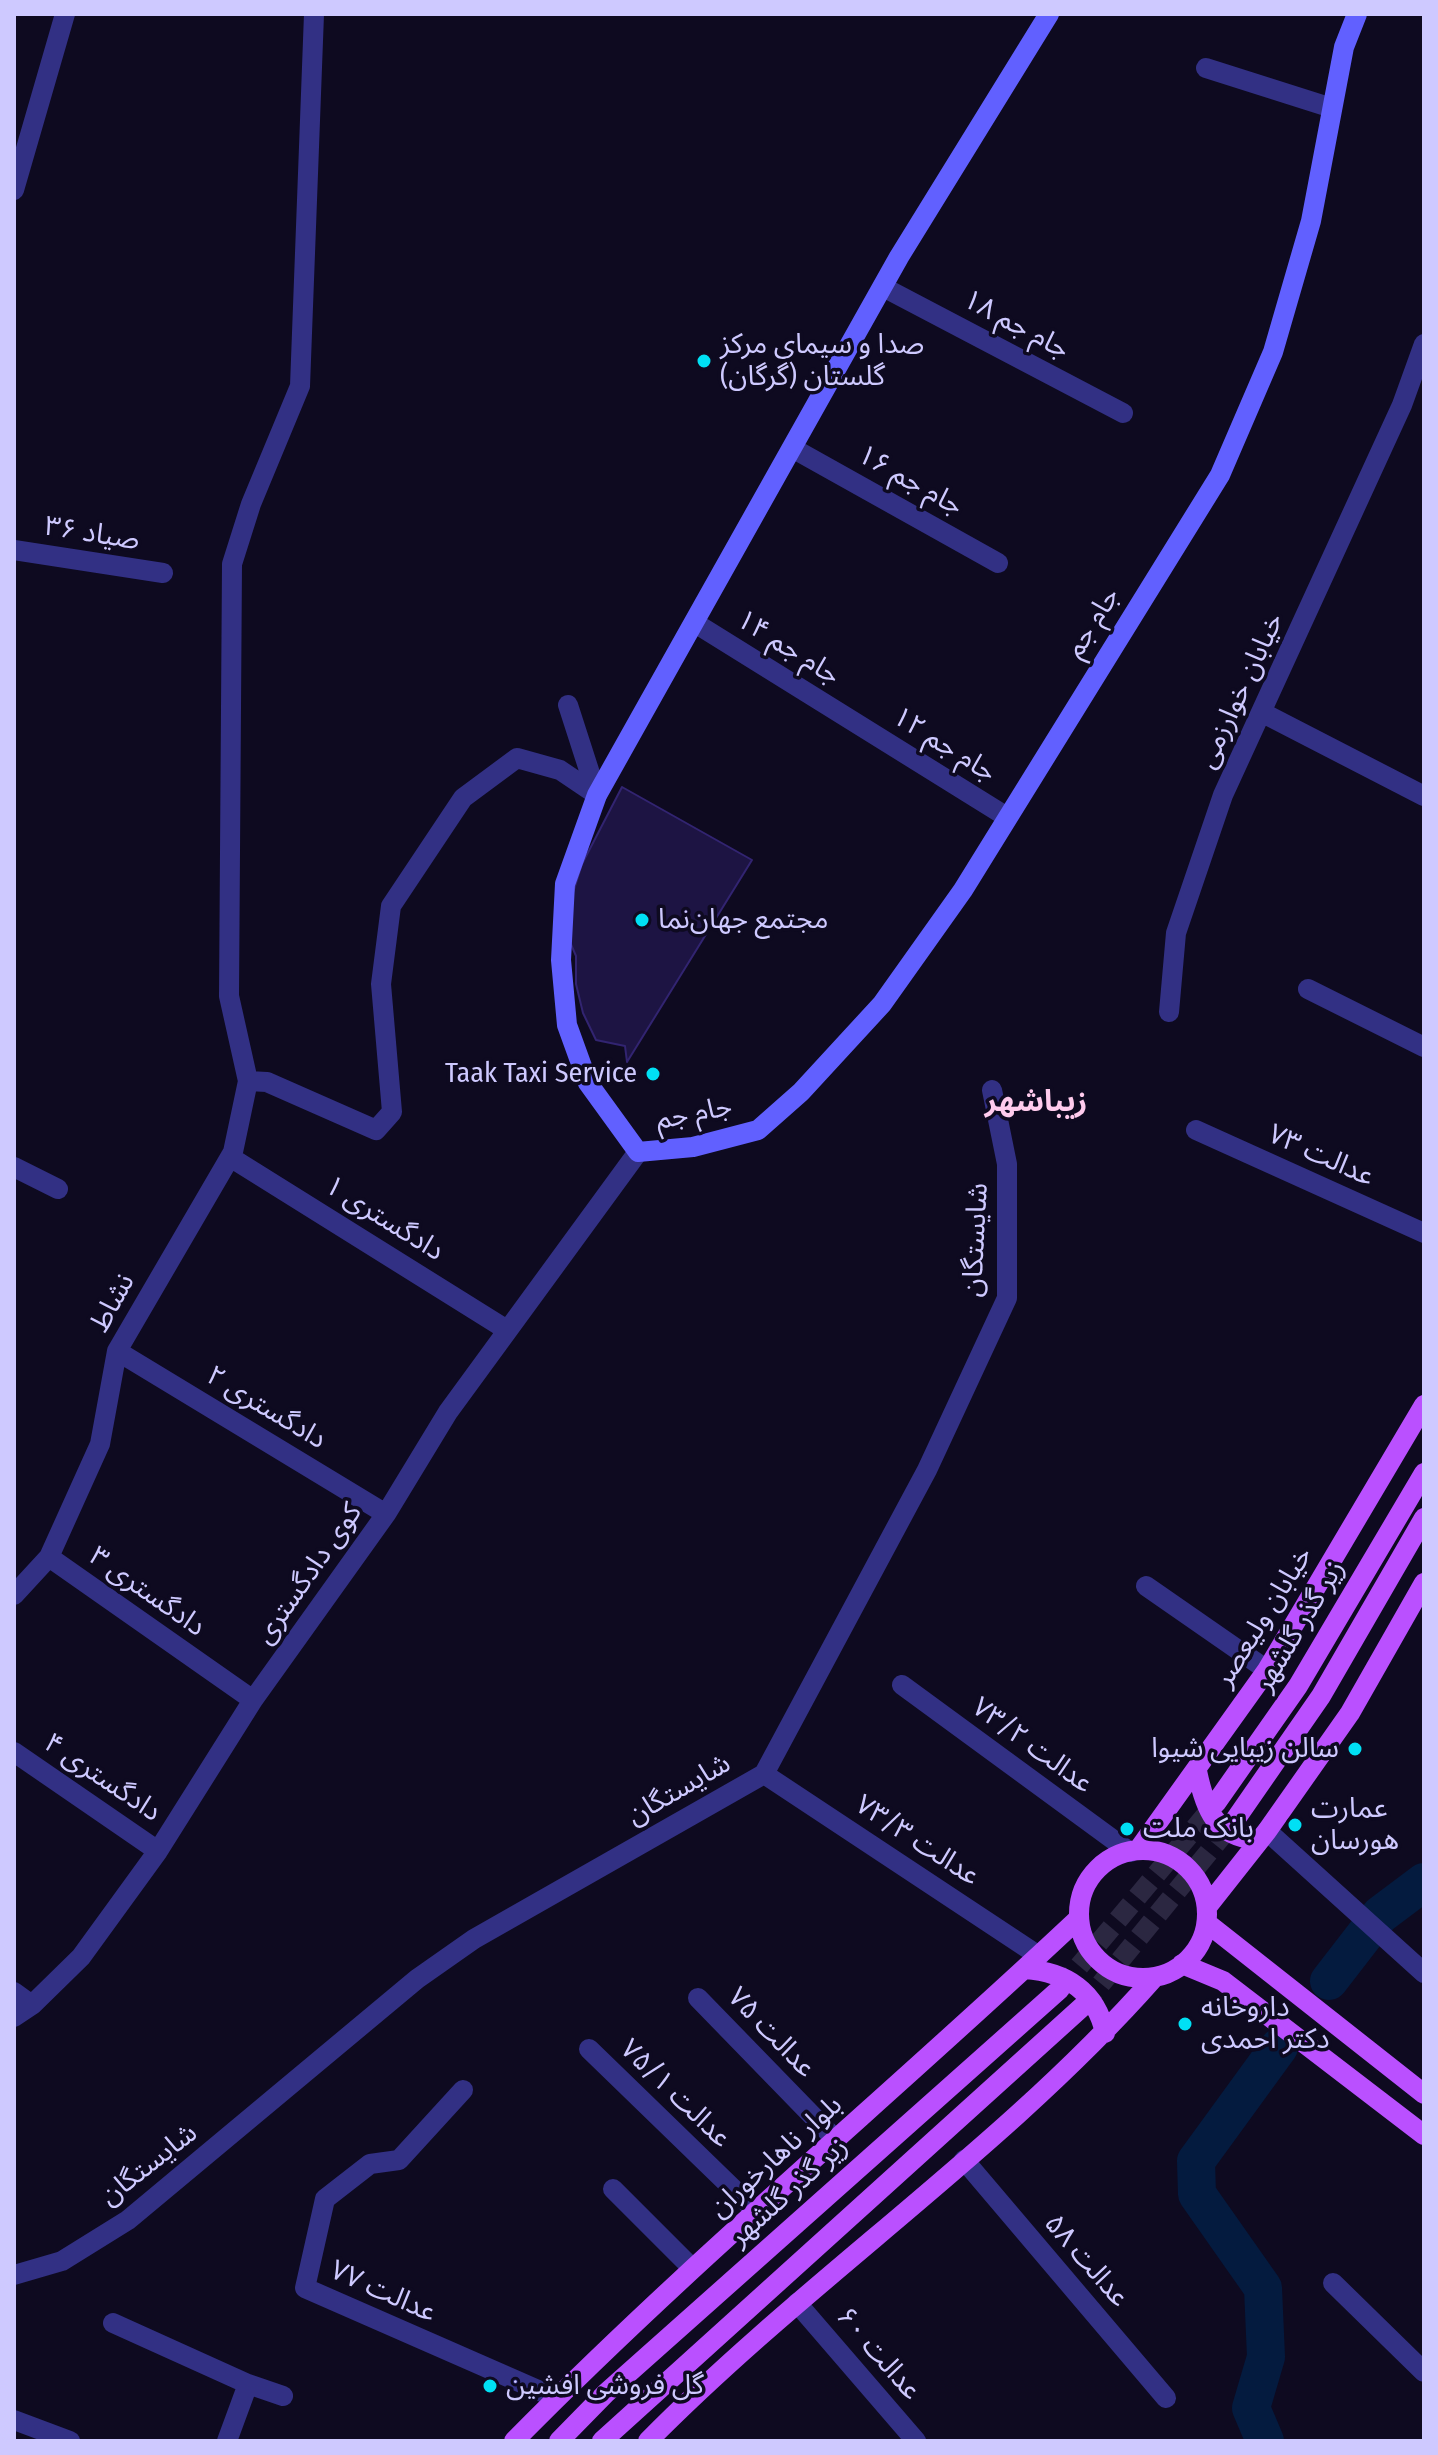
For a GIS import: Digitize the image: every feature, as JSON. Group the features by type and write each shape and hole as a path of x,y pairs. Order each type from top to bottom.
{"main road":[{"name":"خیابان ولیعصر","path":"1134,1851 1197,1771 1267,1670 1424,1405"},
{"name":"زیر گذر گلشهر","path":"1216,1803 1298,1686 1424,1473"},
{"name":"زیر گذر گلشهر","path":"1235,1820 1321,1696 1424,1518"},
{"path":"1207,1915 1350,1713 1424,1583"},
{"path":"1197,1771 1203,1803 1216,1823 1242,1839 1263,1836"},
{"path":"654,2439 797,2303 964,2160 1105,2033 1154,1978 1182,1964 1202,1941 1207,1915 1202,1888 1184,1865 1158,1851 1134,1851 1114,1856 1094,1872 1082,1894 1079,1918 1086,1944 1104,1965 1127,1976 1154,1978"},
{"path":"1207,1915 1424,2094"},
{"name":"بلوار ناهارخوران","path":"514,2441 692,2268 837,2141 1079,1918"},
{"path":"1032,1962 1069,1979 1087,1994 1101,2013 1105,2033"},
{"path":"1182,1964 1223,1981 1424,2135"},
{"name":"زیر گذر گلشهر","path":"559,2441 606,2393 1060,1989"},
{"name":"زیر گذر گلشهر","path":"602,2441 1082,2007"}],"street":[{"path":"14,190 65,14"},
{"path":"314,14 300,386 251,504 232,564 229,996 248,1081 267,1082 376,1130 392,1112 381,984 391,906 463,798 517,758 560,770 597,795"},
{"name":"جام جم","path":"1049,14 883,287 597,795 565,884 561,960 567,1025 588,1083 638,1152 693,1147 758,1130 801,1092 882,1004 963,890 1220,475 1273,352 1311,221 1344,47 1357,14"},
{"path":"1206,68 1332,108"},
{"name":"۱۸ جام جم","path":"883,287 1123,413"},
{"name":"خیابان خوارزمی","path":"1169,1012 1176,933 1223,795 1402,405 1424,344"},
{"name":"۱۶ جام جم","path":"794,449 998,563"},
{"name":"صیاد ۳۶","path":"14,550 163,573"},
{"name":"۱۴ جام جم","path":"695,623 851,720"},
{"path":"568,705 597,795"},
{"path":"1263,713 1424,796"},
{"name":"۱۲ جام جم","path":"851,720 1007,817"},
{"path":"1308,989 1424,1047"},
{"name":"نشاط","path":"14,1595 49,1557 100,1444 117,1351 230,1157 248,1081"},
{"name":"شایستگان","path":"14,2275 62,2261 128,2220 417,1979 474,1939 764,1774 927,1470 1007,1298 1007,1164 992,1090"},
{"name":"عدالت ۷۳","path":"1196,1130 1424,1233"},
{"name":"کوی دادگستری","path":"14,2017 32,2005 81,1957 158,1851 253,1700 386,1514 448,1412 638,1152"},
{"name":"دادگستری ۱","path":"230,1157 507,1330"},
{"path":"14,1167 58,1189"},
{"name":"دادگستری ۲","path":"117,1351 386,1514"},
{"name":"دادگستری ۳","path":"49,1557 253,1700"},
{"path":"1146,1586 1267,1670"},
{"name":"عدالت ۷۳/۲","path":"902,1685 1134,1851"},
{"name":"دادگستری ۴","path":"14,1752 158,1851"},
{"name":"۷۳/۳ عدالت","path":"764,1774 1032,1962"},
{"path":"1263,1836 1424,1973"},
{"path":"14,1992 32,2005"},
{"name":"۷۵ عدالت","path":"698,1998 837,2141"},
{"name":"۷۵/۱ عدالت","path":"589,2049 757,2212"},
{"name":"عدالت ۷۷","path":"463,2090 399,2160 370,2164 325,2199 305,2288 556,2398"},
{"name":"عدالت ۵۸","path":"964,2160 1166,2398"},
{"path":"613,2189 692,2268"},
{"path":"1333,2283 1424,2372"},
{"name":"عدالت ۶۰","path":"797,2303 916,2441"},
{"path":"113,2323 248,2384 283,2396"},
{"path":"227,2441 248,2384"},
{"path":"14,2420 70,2441"}],"building":[{"name":"مجتمع جهان‌نما","path":"622,787 752,860 627,1062 625,1046 596,1040 583,1013 576,984 576,956 570,942 571,899 582,864"}],"waterway":[{"path":"1329,1981 1380,1915 1424,1882"},
{"path":"1265,2441 1251,2408 1266,2357 1263,2288 1197,2194 1196,2161 1279,2047"}],"tunnel":[{"path":"1060,1989 1216,1803"},
{"path":"1082,2007 1235,1820"}],"place":[{"name":"صدا و سیمای مرکز گلستان (گرگان)","path":"704,361"},
{"name":"مجتمع جهان‌نما","path":"642,920"},
{"name":"Taak Taxi Service","path":"653,1074"},
{"name":"سالن زیبایی شیوا","path":"1355,1749"},
{"name":"عمارت هورسان","path":"1295,1825"},
{"name":"بانک ملت","path":"1127,1829"},
{"name":"داروخانه دکتر احمدی","path":"1185,2024"},
{"name":"گل فروشی افشین","path":"490,2386"}],"district":[{"name":"زیباشهر","path":"1036,1103"}]}
